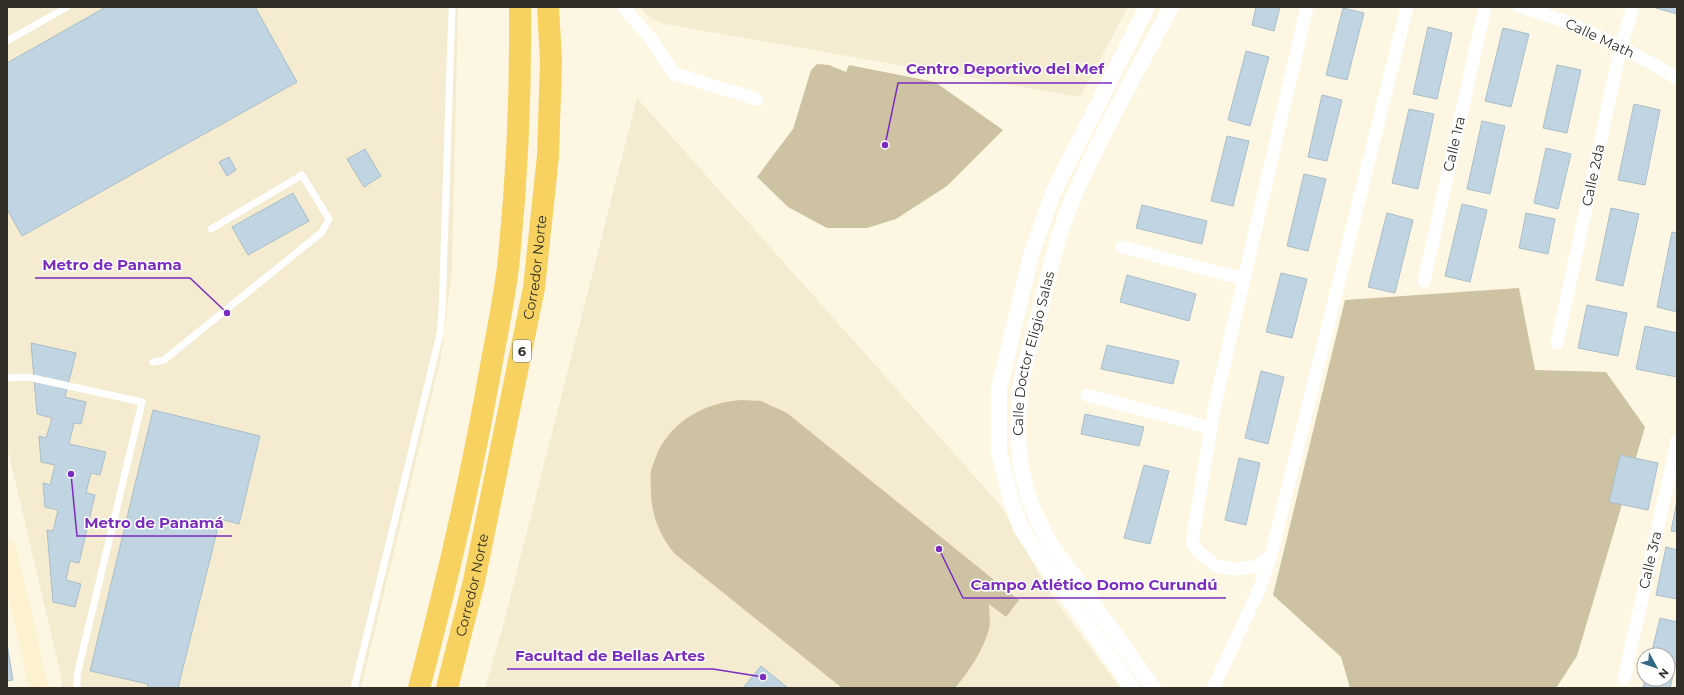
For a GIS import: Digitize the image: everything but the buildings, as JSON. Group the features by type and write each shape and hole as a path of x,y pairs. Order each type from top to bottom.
{"highway":[{"name":"Corredor Norte","path":"419,688 447,580 483,411 508,268 518,148 521,67 520,7"},
{"name":"Corredor Norte","path":"447,688 476,573 534,288 548,156 551,61 548,7"}],"main road":[{"path":"7,549 39,688"}],"street":[{"path":"623,7 651,39 674,74 757,99"},
{"name":"Calle Doctor Eligio Salas","path":"1132,688 1021,528 1011,500 999,452 999,389 1031,255 1054,191 1147,7"},
{"name":"Calle Doctor Eligio Salas","path":"1153,688 1050,544 1036,520 1024,488 1018,438 1020,391 1051,264 1073,199 1106,131 1172,7"},
{"path":"1271,555 1255,567 1235,569 1216,566 1199,552 1192,542 1211,428 1244,279 1308,7"},
{"path":"1213,688 1259,590 1271,555 1407,7"},
{"name":"Calle 1ra","path":"1424,281 1485,7"},
{"name":"Calle Math","path":"1520,7 1551,15 1621,46 1677,78"},
{"name":"Calle 2da","path":"1557,343 1621,46 1633,7"},
{"path":"1122,247 1244,279"},
{"path":"1087,395 1211,428"},
{"name":"Calle 3ra","path":"1624,679 1677,442"}],"lane":[{"path":"7,41 67,7"},
{"path":"354,688 440,334 452,7"},
{"path":"153,362 164,360 322,232 329,219 302,175 211,229"},
{"path":"7,378 28,377 142,402 77,675 77,688"}],"shaded area":[{"path":"7,7 458,7 452,269 441,357 361,688 62,688 61,676 7,446"},
{"path":"640,7 1128,7 1080,97 665,24 651,19"},
{"path":"817,64 829,65 846,72 849,65 935,82 1003,130 947,186 896,219 867,228 827,228 788,207 757,177 793,129 811,70"},
{"path":"637,98 1001,506 1051,595 1120,688 485,688 503,626"},
{"path":"1519,288 1535,370 1606,372 1645,427 1577,656 1556,688 1350,688 1341,657 1273,595 1345,300"},
{"path":"742,400 761,401 787,413 1019,600 1006,617 989,604 990,623 983,645 975,660 955,688 842,688 675,554 669,547 660,532 652,507 651,473 657,454 672,432 681,422 692,415 716,404"}],"place":[{"name":"Centro Deportivo del Mef","path":"885,145"},
{"name":"Metro de Panama","path":"227,313"},
{"name":"Metro de Panamá","path":"71,474"},
{"name":"Campo Atlético Domo Curundú","path":"939,549"},
{"name":"Facultad de Bellas Artes","path":"763,677"}]}
